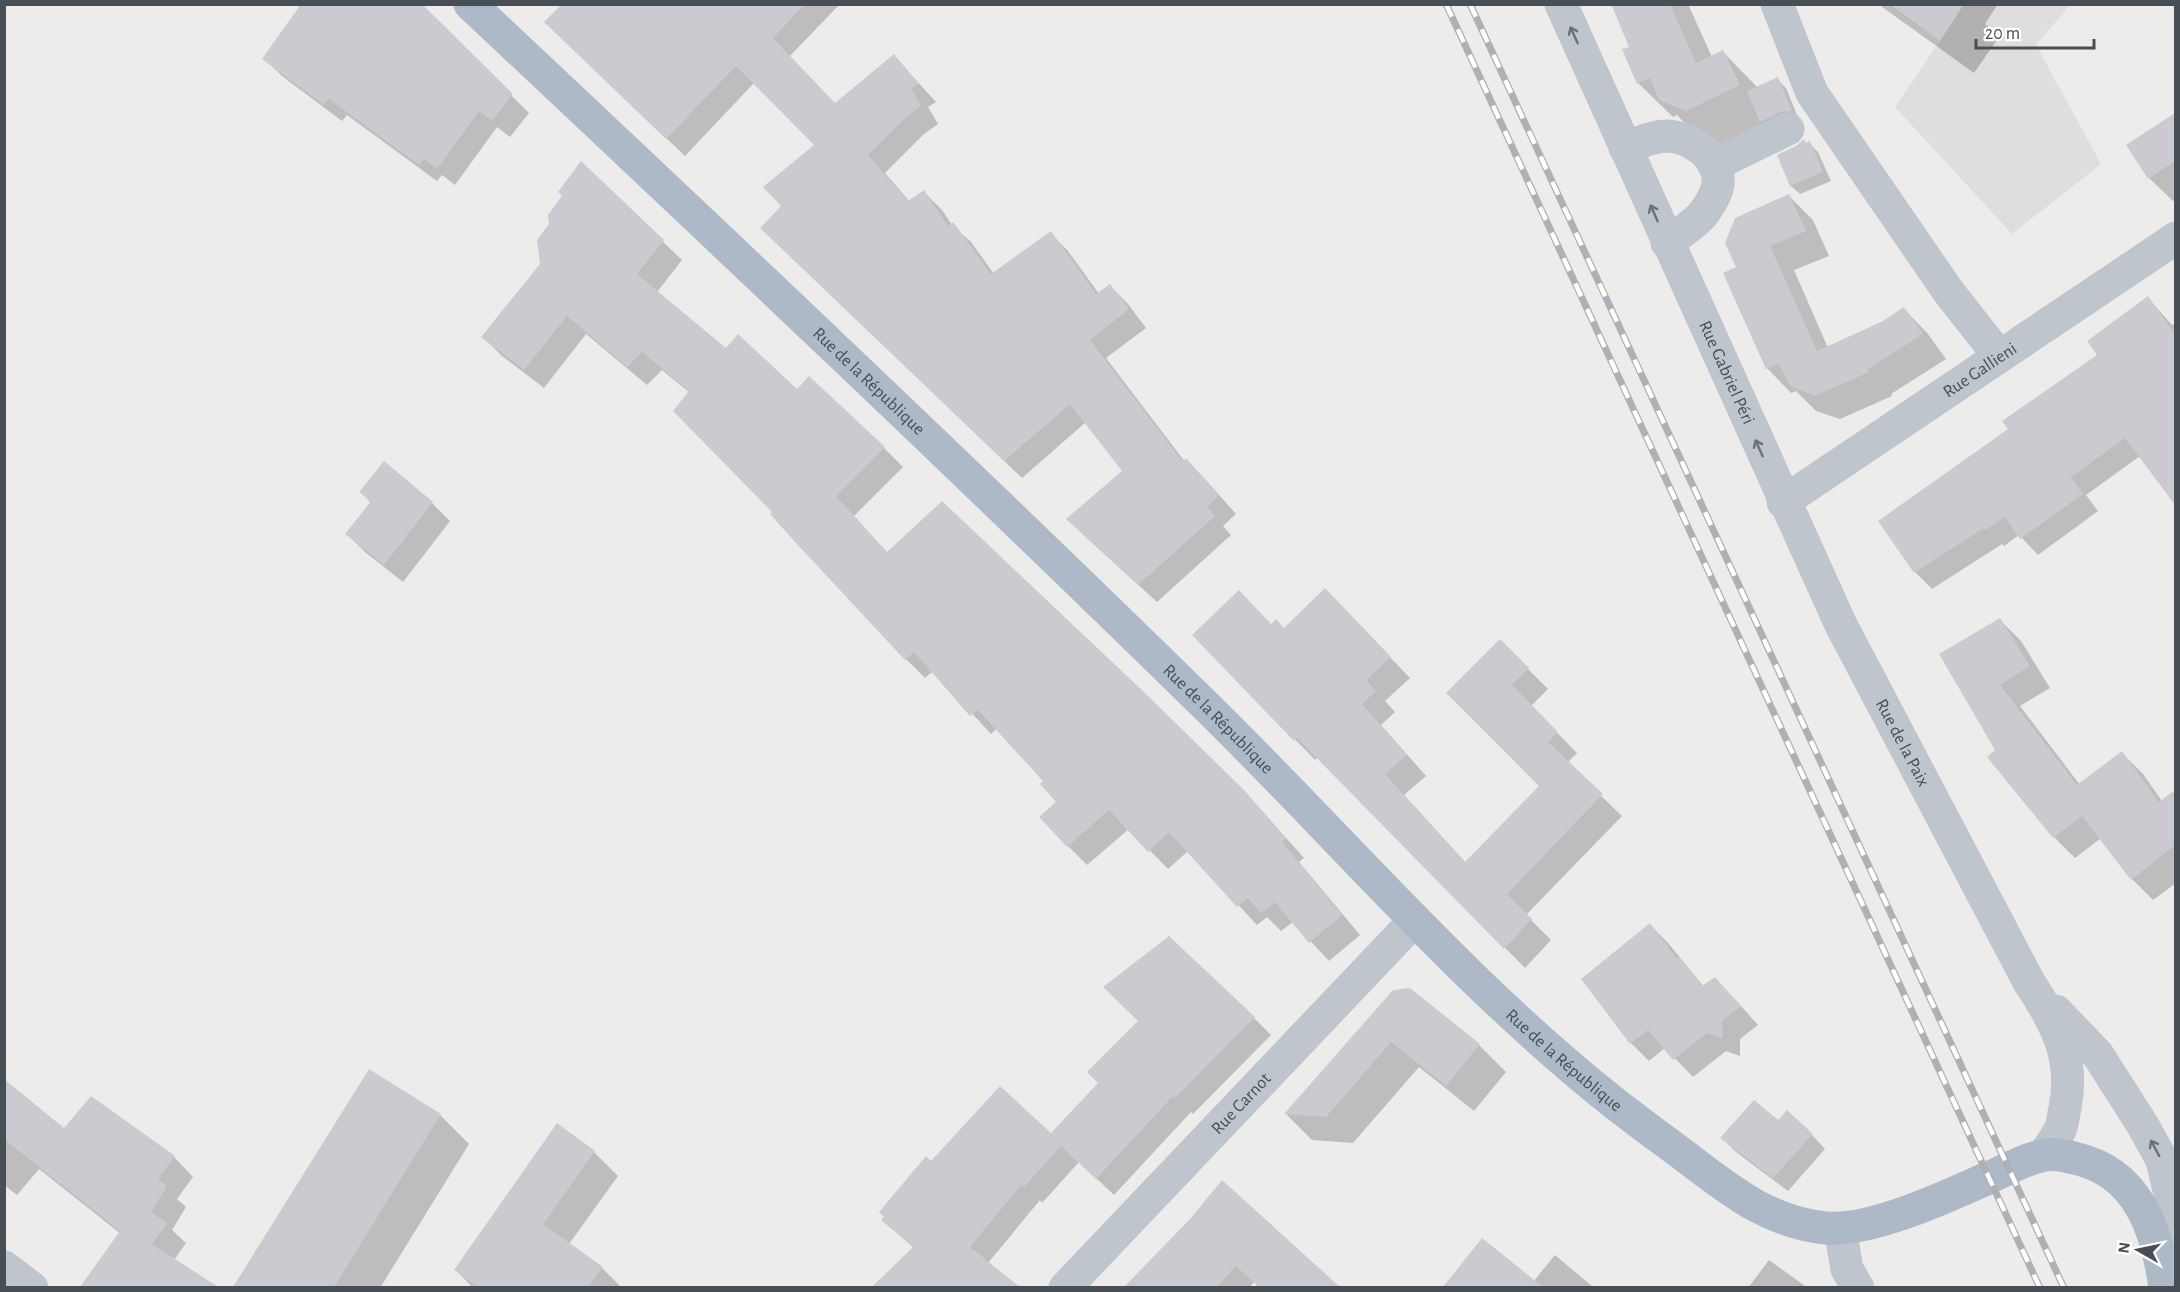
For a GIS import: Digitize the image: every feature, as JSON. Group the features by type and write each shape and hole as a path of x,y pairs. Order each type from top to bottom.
{"main road":[{"name":"Rue de la République","path":"470,4 1101,603 1221,720 1459,965 1557,1056 1730,1190 1747,1202 1781,1218 1801,1224 1840,1229 1857,1227 1900,1214 2045,1154"},
{"path":"2045,1154 2062,1155 2096,1164 2110,1170 2124,1183 2136,1197 2156,1242 2165,1287"}],"street":[{"name":"Rue Gabriel Péri","path":"1561,4 1783,502"},
{"path":"1777,4 1812,93 1948,291 1999,356"},
{"path":"1714,165 1788,129"},
{"path":"1625,148 1665,136 1687,141 1707,152 1714,165 1718,183 1714,197 1702,216 1667,243"},
{"name":"Rue Gallieni","path":"1783,502 2175,238"},
{"name":"Rue de la Paix","path":"1783,502 1840,625 2029,982 2056,1026 2063,1043 2069,1078 2060,1130 2045,1154"},
{"name":"Rue Carnot","path":"1065,1287 1415,920"},
{"name":"Rue de la Paix","path":"2029,982 2098,1055 2162,1160 2173,1207 2171,1287"},
{"path":"1840,1229 1847,1269 1858,1287"},
{"path":"4,1267 32,1287"}],"shaded area":[{"path":"1889,5 2070,5 2036,45 2101,164 2012,234 1895,107 1940,41"}],"building":[{"path":"301,4 422,4 513,94 492,121 479,111 437,169 424,159 419,165 329,99 324,105 262,59"},
{"path":"562,4 805,4 773,38 835,103 894,54 919,84 911,88 921,106 907,116 868,155 908,201 924,190 948,226 953,222 991,274 1051,231 1096,294 1110,284 1129,309 1090,340 1183,462 1186,458 1219,495 1207,507 1215,516 1138,585 1066,519 1122,471 1070,404 1004,461 760,228 781,206 763,187 814,145 736,66 666,139 544,22"},
{"path":"1611,4 1670,4 1696,63 1723,50 1740,85 1686,111 1659,100 1650,78 1637,84 1622,49 1629,47"},
{"path":"1889,4 1964,4 1940,41"},
{"path":"1778,77 1792,111 1780,112 1760,122 1747,91"},
{"path":"2175,113 2175,161 2148,179 2126,145"},
{"path":"1804,139 1805,143 1810,141 1823,172 1790,186 1777,155 1796,146"},
{"path":"581,161 664,240 637,274 726,348 738,334 797,389 809,376 885,447 836,496 887,552 942,501 1244,790 1286,838 1282,842 1342,915 1309,943 1275,902 1261,913 1248,898 1237,907 1169,832 1148,852 1109,810 1067,847 1039,817 1056,802 1040,784 1043,781 978,710 970,716 914,652 905,660 796,543 770,514 772,512 673,411 689,391 642,352 627,367 567,316 524,370 481,337 540,264 537,240 549,224 548,215 562,196 558,192"},
{"path":"1789,194 1806,231 1770,246 1817,351 1881,322 1904,307 1923,334 1868,369 1869,372 1815,396 1790,386 1779,364 1766,369 1723,273 1736,267 1725,243 1735,218"},
{"path":"2148,296 2175,334 2175,505 2125,438 2071,477 2083,494 2020,539 2005,517 1914,573 1878,521 2008,429 2002,421 2097,355 2087,341"},
{"path":"384,461 433,502 384,565 345,534 371,501 359,492"},
{"path":"1325,588 1391,657 1366,680 1376,691 1362,704 1407,755 1385,774 1465,862 1539,786 1446,693 1500,639 1529,668 1512,685 1558,732 1548,742 1603,794 1507,894 1532,919 1504,949 1297,738 1294,741 1192,635 1239,590 1271,624 1276,619 1284,628"},
{"path":"2000,618 2030,666 2000,685 2077,785 2122,751 2159,802 2175,790 2175,845 2131,880 2082,816 2053,838 1987,757 1995,750 1939,654"},
{"path":"1650,923 1677,959 1679,957 1702,986 1715,977 1741,1006 1722,1021 1723,1039 1707,1033 1673,1060 1648,1030 1630,1044 1581,979"},
{"path":"1169,936 1255,1017 1175,1098 1173,1096 1096,1179 1061,1146 1024,1187 1022,1184 970,1247 1020,1287 872,1287 913,1247 881,1220 884,1217 879,1212 926,1156 931,1161 1000,1086 1051,1133 1098,1083 1087,1072 1138,1021 1103,987"},
{"path":"1410,988 1480,1044 1446,1086 1391,1042 1326,1117 1284,1114 1393,990"},
{"path":"369,1069 441,1114 334,1287 233,1287"},
{"path":"4,1079 64,1128 91,1096 175,1156 158,1179 167,1186 151,1212 167,1223 152,1244 218,1287 80,1287 120,1231 4,1139"},
{"path":"1754,1100 1778,1120 1787,1110 1813,1134 1773,1178 1720,1138"},
{"path":"557,1123 595,1151 543,1224 603,1267 588,1287 478,1287 454,1270"},
{"path":"1222,1180 1340,1287 1259,1287 1236,1266 1217,1287 1124,1287 1190,1219"},
{"path":"1482,1238 1543,1287 1443,1287"}],"railway":[{"path":"1446,4 2040,1288"},
{"path":"1470,4 2064,1288"}]}
